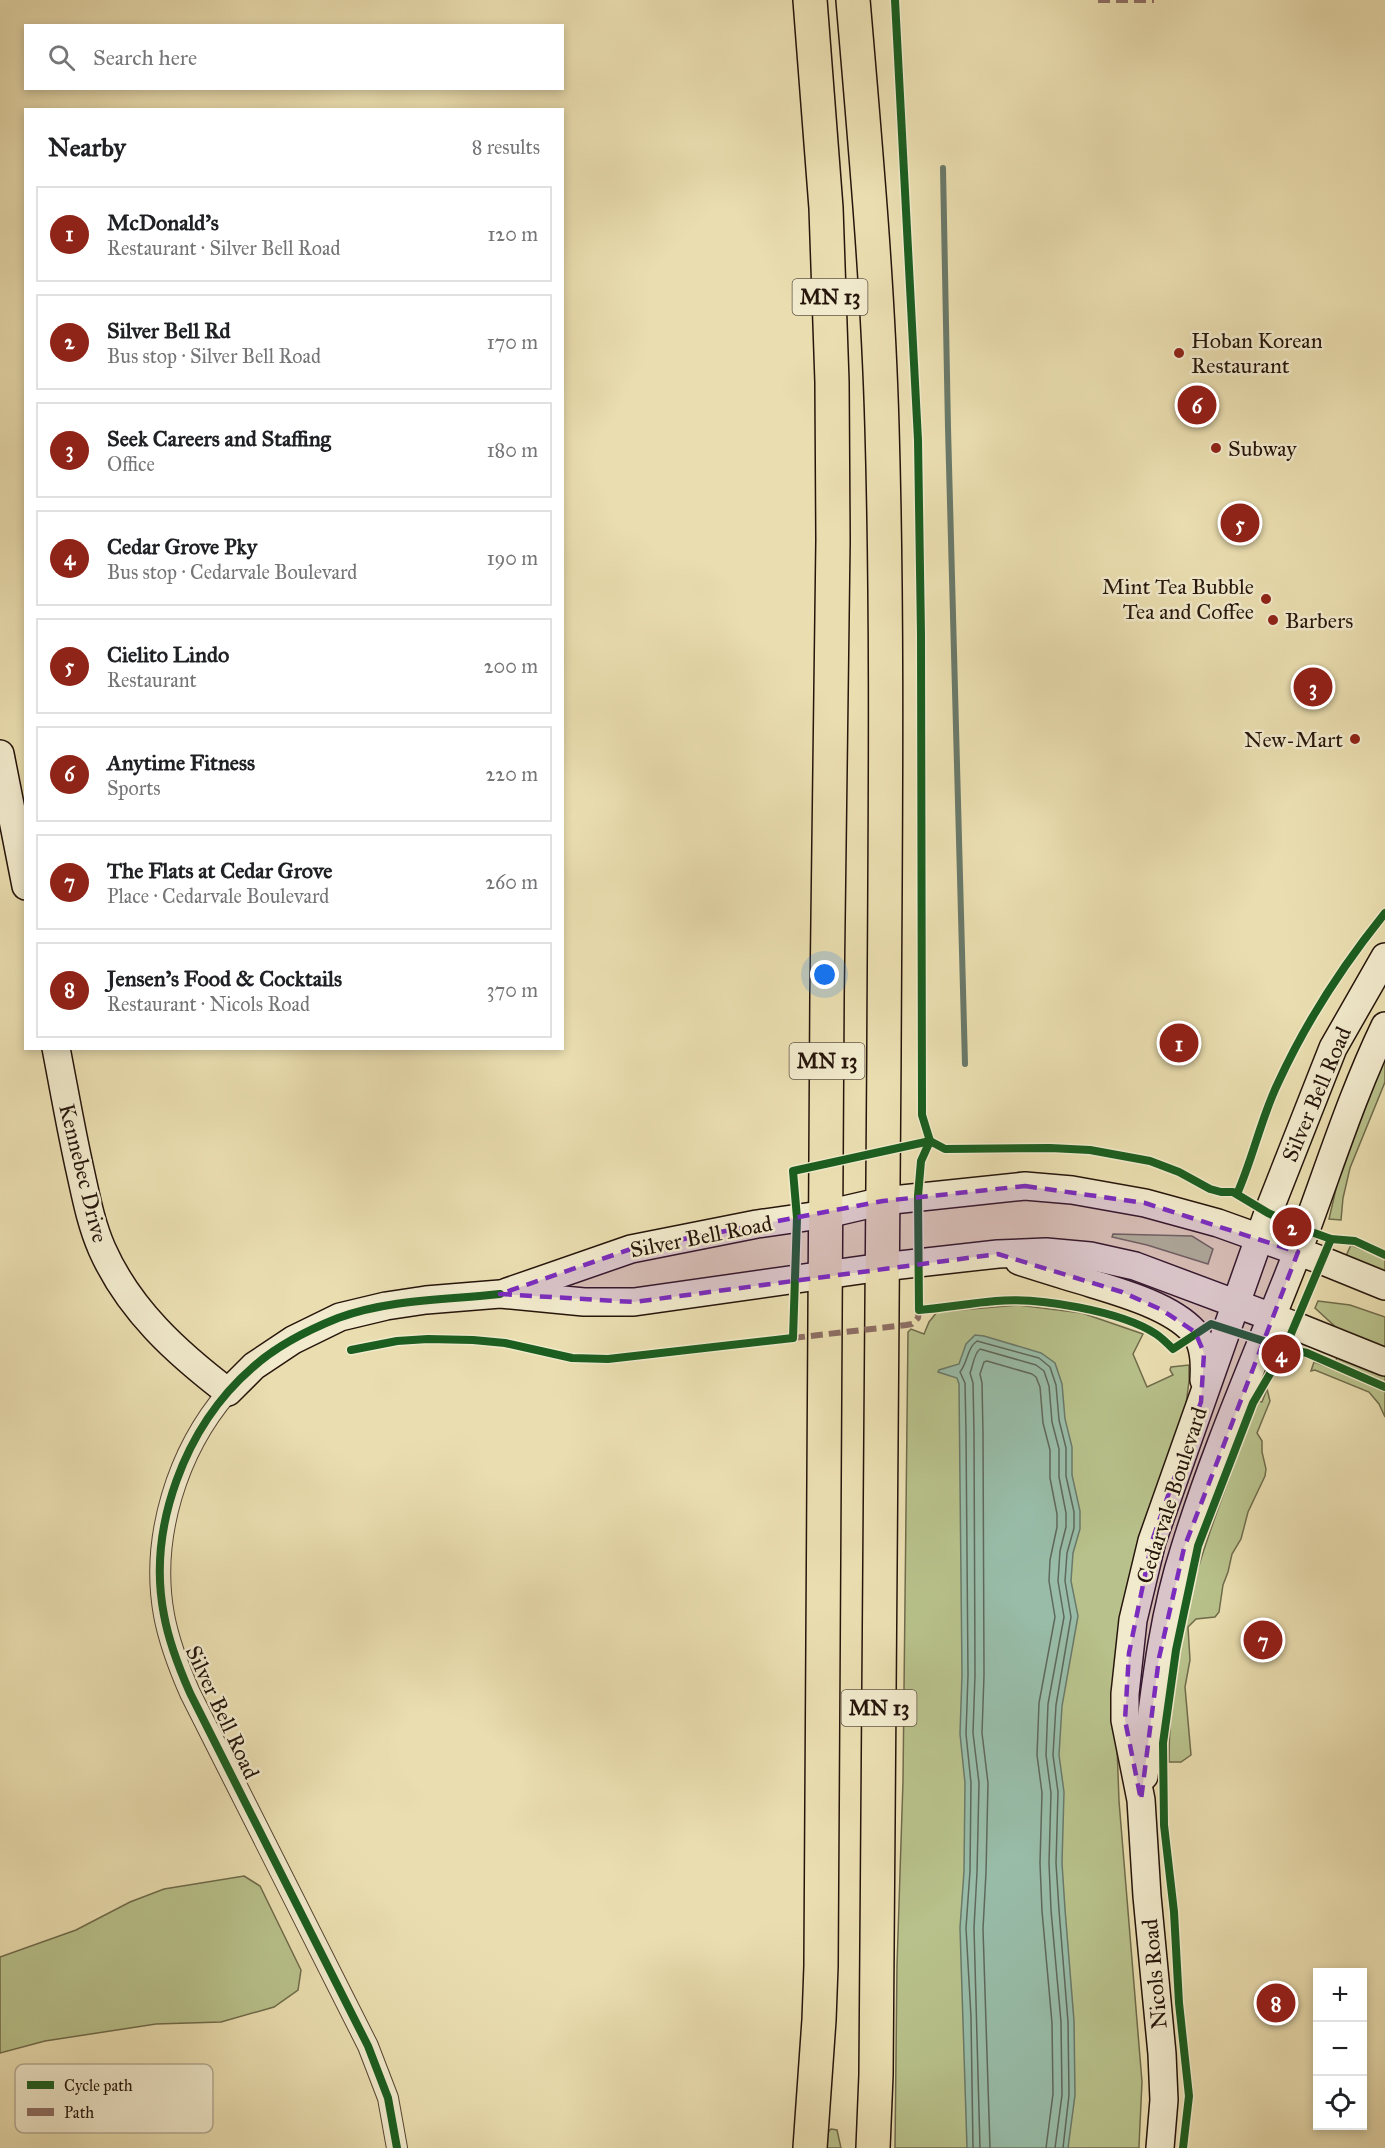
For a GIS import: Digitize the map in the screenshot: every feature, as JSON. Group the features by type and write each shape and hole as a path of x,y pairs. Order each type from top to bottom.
{"highway":[{"name":"MN 13","path":"810,0 826,208 832,382 833,636 827,997 821,1965 810,2148"},
{"name":"MN 13","path":"853,0 870,219 882,432 887,734 876,2064 873,2148"}],"street":[{"path":"0,754 24,876"},
{"name":"Silver Bell Road","path":"1236,1303 1333,1048 1385,957"},
{"name":"Silver Bell Road","path":"397,2148 388,2098 368,2046 190,1693 176,1660 164,1615 162,1552 171,1500 193,1446 212,1413 228,1392 254,1366 309,1331 340,1317 404,1303 500,1294 584,1302 634,1302 882,1267 998,1254 1046,1252 1090,1256 1135,1266 1272,1317 1358,1086 1385,1026"},
{"name":"Kennebec Drive","path":"56,1050 85,1196 102,1249 127,1293 158,1332 228,1392"},
{"name":"Silver Bell Road","path":"500,1294 631,1249 757,1224 827,1214 883,1201 1025,1186 1072,1190 1145,1203 1218,1223 1298,1252"},
{"path":"1298,1252 1385,1287"},
{"path":"998,1254 1122,1293 1179,1320 1195,1332 1204,1353 1201,1402"},
{"name":"Cedarvale Boulevard","path":"1141,1800 1125,1720 1125,1694 1133,1620 1152,1541 1236,1303"},
{"path":"1272,1317 1385,1362"},
{"name":"Cedarvale Boulevard","path":"1141,1800 1159,1658 1184,1548 1272,1317"},
{"name":"Nicols Road","path":"1141,1800 1147,1896 1162,2054 1164,2100 1160,2148"}],"highlighted area":[{"path":"1025,1186 1145,1203 1298,1252 1184,1548 1159,1658 1141,1800 1125,1720 1129,1653 1152,1541 1201,1402 1204,1353 1195,1332 1162,1310 1122,1292 998,1254 634,1302 500,1294 631,1249 883,1201"}],"green space":[{"path":"1385,1058 1385,1082 1350,1168 1341,1220 1329,1219 1341,1167"},
{"path":"1113,1234 1192,1236 1213,1249 1208,1264 1112,1237"},
{"path":"1351,1245 1385,1259 1385,1273 1345,1258"},
{"path":"1318,1301 1350,1305 1385,1317 1385,1352 1339,1330 1315,1308"},
{"path":"1018,1305 1082,1313 1143,1334 1133,1354 1147,1387 1173,1375 1171,1367 1189,1365 1183,1428 1116,1718 1119,1801 1142,2082 1139,2148 895,2148 897,1965 903,1781 908,1332 911,1329 924,1334 929,1322 937,1312"},
{"path":"1337,1356 1385,1373 1385,1383 1336,1361"},
{"path":"1314,1362 1385,1392 1385,1417 1379,1404 1369,1392 1315,1370 1311,1371"},
{"path":"1267,1389 1270,1401 1257,1433 1262,1441 1265,1476 1248,1512 1241,1539 1232,1554 1223,1585 1219,1612 1215,1617 1196,1619 1188,1627 1190,1660 1185,1687 1191,1755 1181,1762 1169,1762 1175,1675 1192,1589 1257,1401 1262,1402"},
{"path":"244,1876 260,1886 301,1970 298,1990 274,2007 221,2022 156,2024 45,2041 0,2053 0,1957 76,1930 130,1902 164,1889"},
{"path":"831,2129 837,2130 841,2148 826,2148 828,2132"}],"water":[{"path":"975,1335 1041,1353 1055,1363 1062,1384 1065,1419 1072,1447 1072,1475 1080,1511 1080,1529 1073,1553 1071,1581 1078,1616 1062,1706 1059,1755 1064,1792 1062,1863 1074,2021 1075,2095 1068,2148 967,2148 960,1928 964,1871 965,1783 960,1734 962,1675 959,1384 957,1378 938,1372 959,1364 966,1344"}],"waterway":[{"path":"943,168 965,1064"}],"marked path":[{"path":"1098,0 1154,0"},
{"path":"793,1338 912,1324 918,1318 919,1310"}],"cycle path":[{"path":"895,0 918,440 921,634 922,1115 930,1141 921,1161 918,1196 919,1310 996,1301 1034,1301 1079,1307 1122,1319 1156,1334 1173,1349 1211,1324 1285,1348 1331,1239"},
{"path":"1237,1194 1272,1096 1289,1060 1313,1016 1340,974 1385,913"},
{"path":"351,1350 397,1341 473,1340 505,1343 572,1358 608,1359 793,1338 797,1218 793,1171 930,1141 945,1149 1090,1150 1150,1161 1179,1172 1210,1189 1233,1192 1268,1213 1306,1230 1331,1239 1355,1241 1385,1255"},
{"path":"397,2148 388,2098 368,2046 178,1665 164,1615 160,1582 161,1548 176,1481 190,1449 228,1392 261,1360 304,1333 358,1312 418,1301 500,1294"},
{"path":"1183,2148 1189,2096 1179,2003 1174,1912 1164,1825 1163,1743 1176,1650 1198,1546 1253,1403 1285,1348 1307,1353 1385,1387"}],"place":[{"name":"Hoban Korean Restaurant","path":"1179,353"},
{"name":"Anytime Fitness","path":"1197,405"},
{"name":"Subway","path":"1216,448"},
{"name":"Cielito Lindo","path":"1240,523"},
{"name":"Mint Tea Bubble Tea and Coffee","path":"1266,599"},
{"name":"Barbers","path":"1273,620"},
{"name":"Seek Careers and Staffing","path":"1313,687"},
{"name":"New-Mart","path":"1355,739"},
{"name":"McDonald's","path":"1179,1043"},
{"name":"Silver Bell Rd","path":"1292,1227"},
{"name":"Cedar Grove Pky","path":"1281,1354"},
{"name":"The Flats at Cedar Grove","path":"1263,1640"},
{"name":"Jensen's Food & Cocktails","path":"1276,2003"}]}
